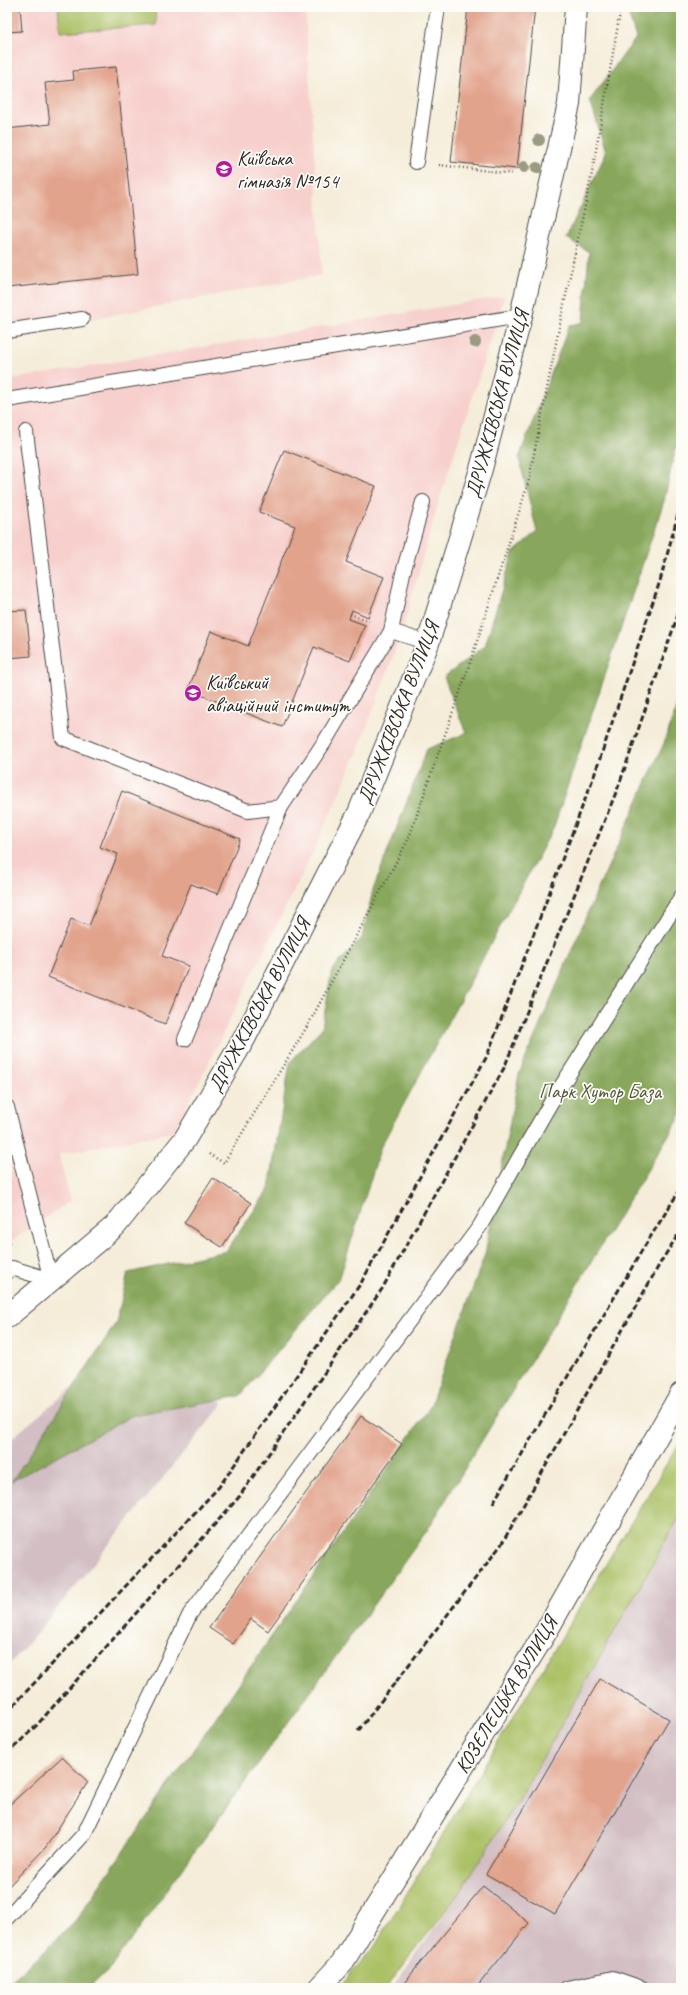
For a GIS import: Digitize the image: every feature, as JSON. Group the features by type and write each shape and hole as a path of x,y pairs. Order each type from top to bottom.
{"street":[{"name":"ДРУЖКІВСЬКА ВУЛИЦЯ","path":"7,1318 115,1226 184,1139 236,1052 358,813 428,643 481,469 521,316 569,104 576,7"},
{"name":"КОЗЕЛЕЦЬКА ВУЛИЦЯ","path":"319,1988 342,1964 547,1630 681,1394"}],"lane":[{"path":"416,162 438,7"},
{"path":"7,400 521,316"},
{"path":"7,331 82,319"},
{"path":"26,432 63,738 248,811 281,807"},
{"path":"185,1039 281,807 326,741 390,631 423,502"},
{"path":"390,631 428,643"},
{"path":"7,1918 84,1834 190,1614 480,1226 550,1104 681,897"},
{"path":"7,1108 51,1280"},
{"path":"7,1272 12,1268 51,1280"},
{"path":"567,1988 613,1978 642,1988"}],"path":[{"path":"416,162 514,174"},
{"path":"350,614 374,624"}],"shaded area":[{"path":"7,7 305,7 322,275 7,335"},
{"name":"Київський авіаційний інститут","path":"505,296 437,507 401,635 358,751 315,848 174,1132 59,1154 70,1201 7,1244 7,380"},
{"path":"97,1367 200,1372 223,1404 33,1638 7,1667 7,1442"},
{"path":"681,1514 681,1988 392,1988 462,1889 526,1787"}],"green space":[{"path":"58,7 155,7 156,25 60,32"},
{"path":"626,7 681,7 681,424 664,501 553,829 381,1146 340,1277 240,1396 133,1415 12,1481 116,1323 128,1273 226,1251 269,1189 290,1062 322,1028 332,970 362,938 373,890 427,749 466,733 444,677 485,646 513,553 537,532 519,458 569,326 583,322 589,252 566,238 606,153 590,100 636,38"},
{"name":"Парк Хутор База","path":"681,694 681,1115 428,1529 112,1966 89,1988 7,1988 7,1985 73,1924 430,1407 485,1254 519,1074 593,900 665,741"},
{"path":"681,1440 681,1514 526,1787 462,1889 386,1988 338,1988 375,1946"}],"building":[{"path":"7,7 20,7 22,31 7,32"},
{"path":"468,7 535,7 517,169 451,162"},
{"path":"116,67 138,274 7,288 7,129 50,124 45,83 74,80 73,71"},
{"path":"284,450 376,486 346,562 384,577 368,617 352,610 349,619 365,625 350,661 314,647 282,727 188,690 211,631 248,646 295,526 259,512"},
{"path":"26,610 31,656 8,658 7,611"},
{"path":"122,791 240,839 218,894 191,884 162,956 189,966 165,1024 48,977 71,919 89,926 118,854 100,847"},
{"path":"213,1178 251,1203 222,1247 184,1223"},
{"path":"7,1228 10,1243 7,1243"},
{"path":"361,1416 402,1444 268,1631 251,1619 233,1644 209,1628"},
{"path":"600,1679 669,1719 555,1914 486,1874"},
{"path":"62,1757 88,1782 46,1847 7,1888 7,1807"},
{"path":"483,1886 529,1923 476,1988 400,1988"}],"railway":[{"path":"7,1712 219,1487 361,1283 487,1056 594,776 660,581 681,503"},
{"path":"7,1754 36,1726 239,1497 382,1289 504,1068 619,785 681,606"},
{"path":"493,1503 641,1252 681,1188"},
{"path":"358,1731 501,1545 662,1260 681,1230"}],"place":[{"name":"Київська гімназія №154","path":"224,169"},
{"name":"Київський авіаційний інститут","path":"193,693"}]}
